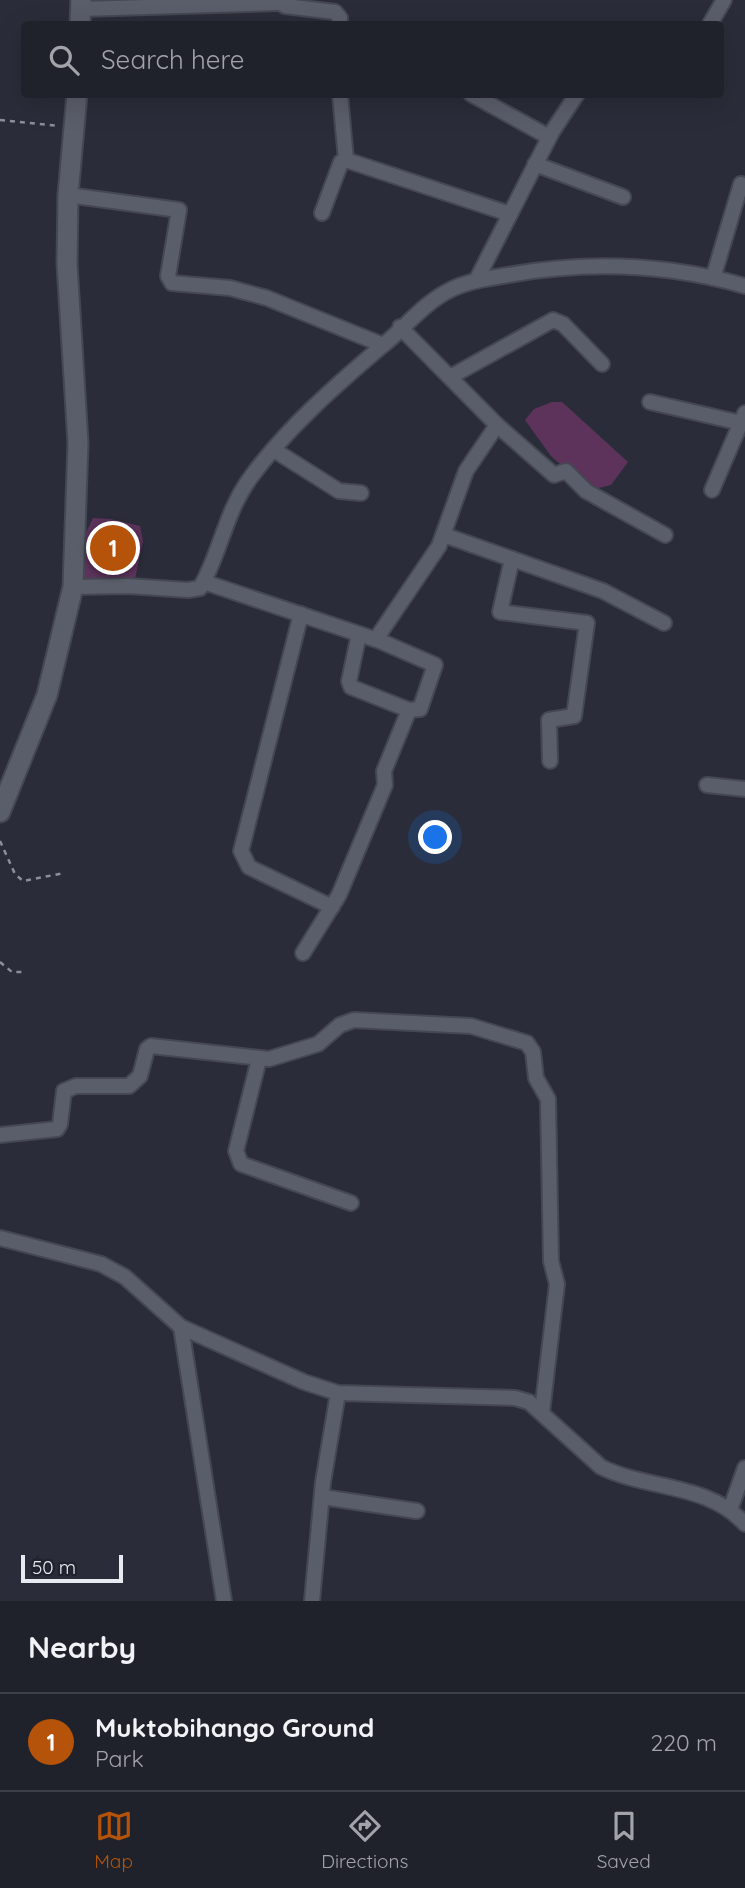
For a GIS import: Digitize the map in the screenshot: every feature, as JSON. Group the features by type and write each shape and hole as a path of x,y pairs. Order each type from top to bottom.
{"street":[{"path":"712,21 724,0"},
{"path":"80,11 277,1 335,12 339,15 340,21"},
{"path":"0,812 47,695 73,587 78,443 67,264 68,195 77,98"},
{"path":"340,98 346,160"},
{"path":"478,98 549,137"},
{"path":"476,281 549,137 574,98"},
{"path":"323,213 341,162 346,160 510,214"},
{"path":"535,164 623,197"},
{"path":"713,278 741,184"},
{"path":"68,195 179,210 168,276 172,283 230,288 267,298 383,345"},
{"path":"73,587 200,588 224,526 250,478 340,381 400,327 451,289 528,271 622,265 713,278 745,286"},
{"path":"450,377 553,320 563,324 602,364"},
{"path":"400,327 497,425 554,475 566,471 586,491 665,536"},
{"path":"650,402 743,418 712,490"},
{"path":"376,639 444,535 466,471 497,425"},
{"path":"274,450 339,491 361,493"},
{"path":"444,535 603,591 664,623"},
{"path":"512,559 500,612 587,623 574,716 549,720 550,761"},
{"path":"204,582 376,639 433,663 420,709 409,710 351,687 349,681 359,634"},
{"path":"301,614 241,851 249,867 332,907"},
{"path":"303,953 332,907 385,785 384,771 409,710"},
{"path":"707,785 745,789"},
{"path":"0,1135 57,1129 64,1091 76,1086 130,1086 140,1076 146,1049 151,1046 259,1059 318,1044 340,1025 354,1020 471,1026 531,1046 536,1078 548,1099 551,1261 557,1284 542,1412"},
{"path":"259,1059 236,1151 241,1164 351,1203"},
{"path":"0,1238 101,1264 125,1277 181,1327 304,1382 338,1393 515,1398 529,1402 601,1467 675,1487 730,1510 745,1524"},
{"path":"181,1327 224,1601"},
{"path":"312,1601 322,1497 338,1393"},
{"path":"730,1510 745,1468"},
{"path":"322,1497 416,1511"}],"path":[{"path":"0,120 74,128"},
{"path":"0,841 15,874 23,881 64,873"},
{"path":"0,962 12,972 22,972"}],"shaded area":[{"path":"552,402 562,402 628,462 611,485 590,490 551,456 525,420 534,409"},
{"path":"93,518 140,526 143,541 135,579 83,579 83,539"}],"place":[{"name":"Muktobihango Ground","path":"113,548"}]}
